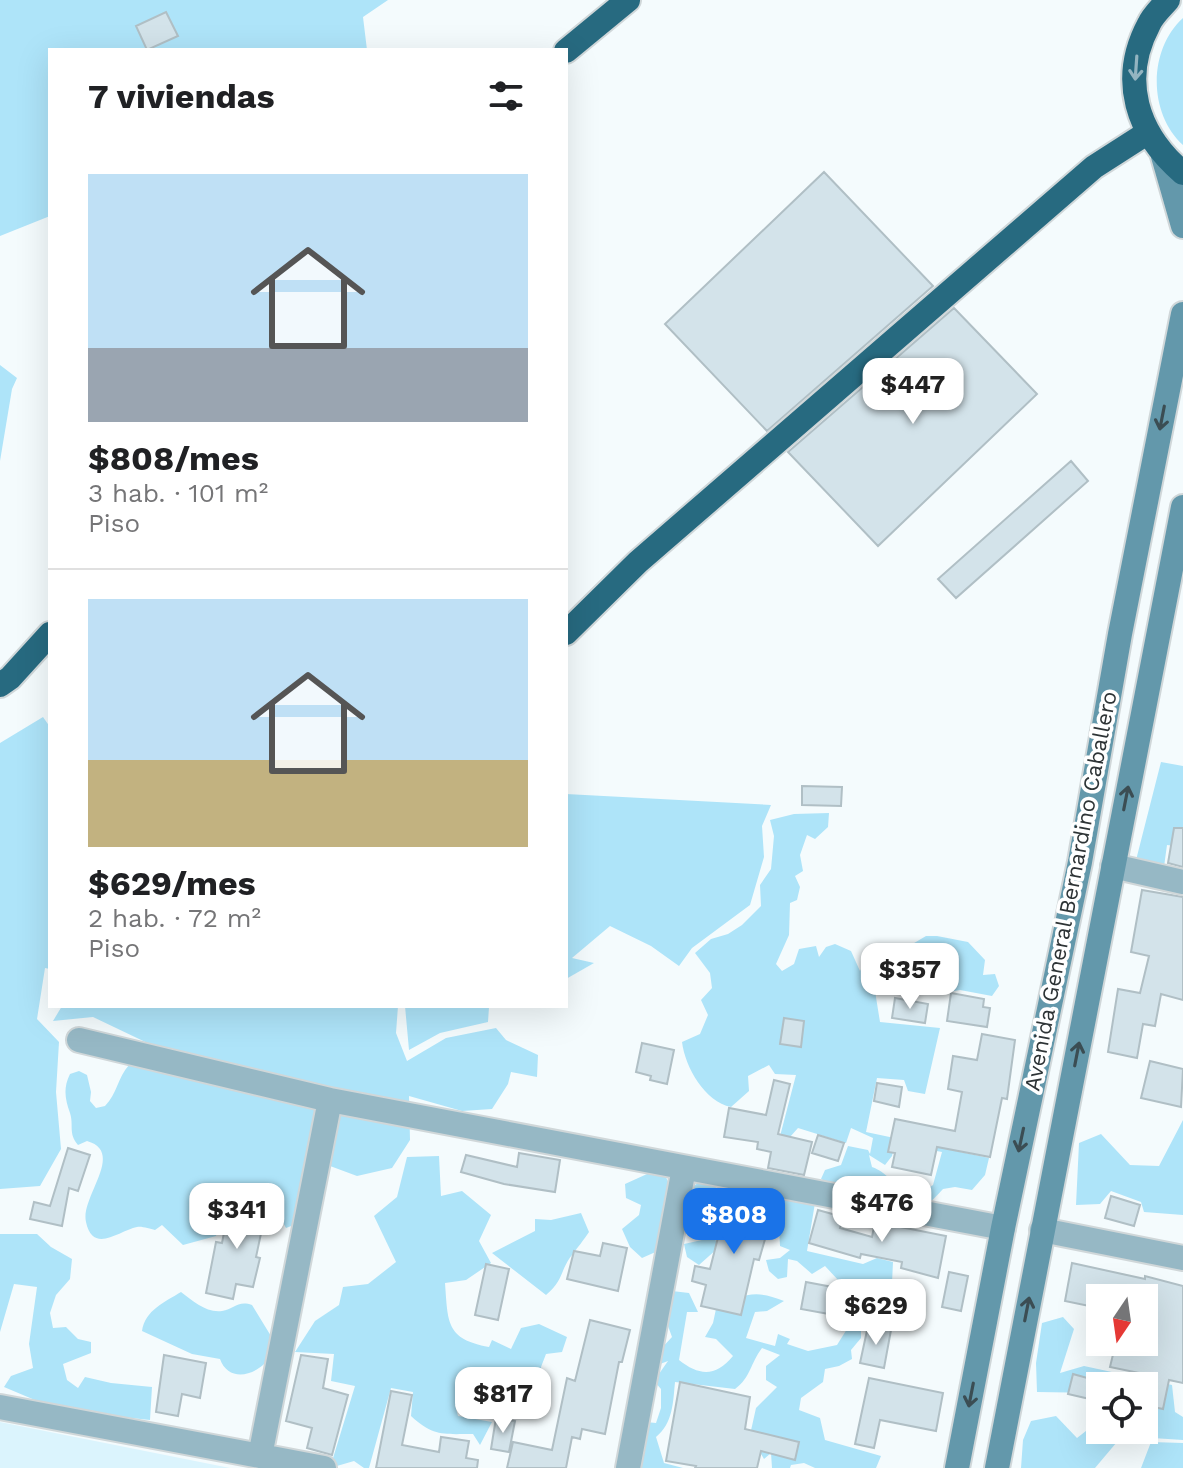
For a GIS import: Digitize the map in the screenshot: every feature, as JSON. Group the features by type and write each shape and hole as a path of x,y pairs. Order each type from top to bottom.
{"highway":[{"path":"568,49 628,0"},
{"path":"1168,0 1149,22 1135,58 1135,96 1147,133 1163,156 1183,173"},
{"path":"568,631 638,562 1094,167 1147,133"},
{"path":"0,685 48,636"}],"main road":[{"path":"1163,156 1183,226"},
{"name":"Avenida General Bernardino Caballero","path":"957,1468 1003,1228 1080,862 1120,634 1183,314"},
{"name":"Avenida General Bernardino Caballero","path":"997,1468 1183,507"}],"street":[{"path":"1113,866 1183,882"},
{"path":"79,1040 330,1100 1003,1228"},
{"path":"260,1456 330,1100"},
{"path":"628,1468 684,1168"},
{"path":"1042,1230 1183,1258"},
{"path":"0,1407 324,1468"}],"shaded area":[{"path":"0,0 388,0 363,17 367,48 48,48 48,217 0,236"},
{"path":"1183,18 1183,145 1163,116 1157,82 1163,47"},
{"path":"0,365 17,378 12,389 0,461"},
{"path":"43,717 48,724 48,969 45,968 37,1019 59,1042 56,1092 61,1149 40,1186 0,1189 0,743"},
{"path":"1161,762 1183,766 1183,847 1167,845 1163,874 1134,868"},
{"path":"568,794 771,805 762,826 764,857 750,905 692,948 679,966 651,946 610,926 572,958 594,963 568,978"},
{"path":"829,813 828,827 815,839 807,835 800,855 803,871 795,876 800,887 797,900 790,903 789,935 776,964 782,971 794,964 799,949 816,946 819,957 826,947 835,944 851,951 860,971 873,946 904,949 926,936 937,936 968,942 985,960 983,975 995,974 999,986 992,996 960,990 943,993 875,991 880,1022 940,1028 925,1094 908,1091 904,1080 877,1078 866,1132 989,1158 985,1175 972,1190 955,1187 943,1189 921,1208 902,1212 883,1202 864,1181 835,1186 821,1179 825,1170 841,1165 848,1146 868,1150 870,1154 873,1138 851,1128 846,1143 798,1128 790,1137 789,1149 779,1140 796,1075 775,1074 769,1065 748,1076 749,1091 731,1107 705,1091 687,1062 682,1042 700,1034 708,1015 701,1000 712,988 710,973 695,953 711,939 728,934 742,925 761,906 760,885 771,869 774,836 770,820 794,814","holes":["895,1143 942,1152 933,1185 927,1189 892,1180 872,1167 869,1155 885,1165 892,1156"]},
{"path":"61,1008 398,1008 396,1033 407,1061 446,1038 496,1028 506,1040 538,1055 537,1077 511,1072 508,1084 492,1109 462,1111 409,1096 410,1140 392,1168 357,1176 322,1163 299,1223 286,1228 273,1204 227,1197 216,1236 183,1245 162,1225 155,1230 137,1227 101,1239 90,1232 86,1212 99,1176 102,1155 98,1147 87,1141 78,1145 73,1137 66,1084 70,1074 79,1071 87,1075 90,1101 96,1108 105,1106 129,1065 160,1049 93,1017 53,1021"},
{"path":"405,1008 489,1008 488,1022 440,1033 409,1050"},
{"path":"1183,1120 1183,1215 1144,1212 1141,1202 1111,1191 1100,1204 1076,1205 1079,1143 1101,1134 1130,1165 1159,1166"},
{"path":"439,1156 441,1196 462,1191 491,1215 479,1241 491,1263 466,1280 445,1283 452,1327 457,1334 475,1344 489,1347 492,1340 511,1349 521,1328 539,1324 567,1337 562,1352 546,1354 541,1367 545,1394 528,1388 515,1371 503,1380 510,1399 501,1408 466,1401 455,1405 458,1416 492,1422 480,1445 473,1434 447,1434 426,1428 411,1416 413,1392 391,1388 369,1468 354,1461 330,1468 355,1386 331,1381 334,1354 295,1352 315,1321 339,1305 343,1287 368,1284 396,1262 374,1216 397,1197 407,1157"},
{"path":"664,1173 671,1188 660,1250 642,1258 630,1247 622,1229 639,1215 641,1205 626,1198 625,1184 647,1174"},
{"path":"705,1177 727,1198 722,1207 725,1230 714,1235 718,1248 699,1265 687,1257 684,1244 702,1240 686,1229 694,1186"},
{"path":"741,1179 791,1192 788,1200 798,1197 807,1203 815,1203 807,1251 863,1264 877,1258 893,1262 892,1283 877,1286 839,1281 825,1266 812,1274 797,1261 788,1259 787,1277 778,1279 769,1271 766,1260 780,1258 790,1250 780,1246 779,1229 766,1225 757,1215 758,1204 731,1197"},
{"path":"581,1213 589,1232 568,1260 556,1285 546,1295 492,1253 535,1231 535,1219 551,1220"},
{"path":"0,1234 37,1234 51,1247 72,1259 70,1279 56,1295 50,1313 53,1328 66,1327 78,1339 91,1342 91,1353 63,1364 67,1380 78,1388 85,1377 152,1387 150,1420 90,1410 68,1414 4,1387 11,1376 33,1368 29,1344 37,1287 14,1284 0,1332"},
{"path":"672,1291 689,1293 698,1312 687,1312 679,1360 700,1371 714,1371 733,1356 716,1339 705,1337 716,1309 742,1297 757,1294 784,1301 767,1311 755,1312 746,1338 775,1346 778,1334 790,1339 787,1344 808,1351 837,1345 852,1321 861,1321 861,1338 851,1350 852,1359 825,1369 823,1382 801,1398 799,1410 820,1418 825,1440 881,1456 876,1468 815,1468 804,1463 791,1465 790,1468 772,1468 771,1453 764,1459 750,1435 756,1408 777,1387 766,1380 766,1366 780,1355 762,1348 744,1380 735,1389 675,1382 669,1419 656,1437 664,1463 683,1468 625,1468 636,1421 656,1423 661,1408 661,1389 654,1381 668,1361 660,1364 658,1352 672,1337 668,1326"},
{"path":"181,1292 211,1310 252,1305 274,1341 265,1363 245,1374 233,1373 223,1366 220,1359 192,1354 142,1331 151,1312"},
{"path":"1063,1317 1074,1329 1060,1373 1084,1366 1112,1372 1086,1372 1086,1393 1037,1392 1036,1363 1042,1323"},
{"path":"1158,1382 1172,1385 1175,1412 1183,1417 1183,1440 1158,1438"},
{"path":"1056,1416 1077,1438 1086,1431 1086,1444 1115,1444 1095,1468 1021,1468 1023,1440 1031,1421"},
{"path":"0,1422 230,1468 0,1468"},
{"path":"1183,1443 1183,1468 1141,1468 1150,1444"}],"building":[{"path":"166,12 178,36 146,48 136,26"},
{"path":"824,172 933,286 767,431 665,324"},
{"path":"954,308 1037,394 878,546 788,452"},
{"path":"1071,461 1088,481 956,598 938,579"},
{"path":"802,786 842,787 841,806 802,805"},
{"path":"1174,828 1183,828 1183,867 1168,863"},
{"path":"1142,890 1183,897 1183,1000 1161,994 1155,1026 1143,1024 1137,1058 1108,1052 1118,989 1140,993 1149,956 1131,952"},
{"path":"951,993 984,999 983,1007 990,1008 987,1027 947,1021"},
{"path":"895,998 928,1004 925,1023 892,1018"},
{"path":"784,1018 804,1021 801,1047 780,1044"},
{"path":"982,1034 1015,1040 1007,1099 1002,1098 990,1157 937,1147 931,1175 892,1167 895,1153 888,1152 895,1119 955,1131 962,1092 948,1089 953,1056 977,1060"},
{"path":"642,1043 674,1050 667,1084 650,1080 651,1076 636,1072"},
{"path":"1150,1061 1183,1069 1181,1107 1141,1098"},
{"path":"774,1080 790,1084 778,1134 812,1142 804,1175 768,1168 771,1152 757,1149 758,1142 724,1137 729,1108 766,1115"},
{"path":"877,1083 902,1087 899,1107 874,1101"},
{"path":"818,1135 844,1143 838,1161 812,1153"},
{"path":"68,1148 90,1155 78,1191 69,1188 62,1226 30,1219 34,1202 50,1206"},
{"path":"519,1153 560,1160 555,1192 504,1184 461,1172 466,1155 517,1167"},
{"path":"1111,1196 1140,1205 1134,1226 1105,1218"},
{"path":"728,1198 774,1208 759,1260 754,1259 741,1315 701,1306 706,1285 692,1281 695,1266 710,1269"},
{"path":"230,1202 266,1210 253,1287 236,1284 233,1299 206,1293 216,1242 222,1243"},
{"path":"818,1210 843,1217 840,1228 872,1237 875,1222 946,1236 938,1278 901,1268 902,1262 861,1254 860,1258 809,1243"},
{"path":"603,1243 627,1248 618,1291 567,1279 574,1251 600,1256"},
{"path":"1072,1263 1183,1286 1183,1383 1169,1380 1163,1409 1158,1408 1158,1372 1134,1372 1110,1367 1113,1356 1158,1356 1158,1284 1086,1284 1086,1305 1065,1301"},
{"path":"486,1264 509,1269 498,1320 475,1315"},
{"path":"949,1272 968,1276 961,1311 942,1307"},
{"path":"806,1282 838,1288 839,1285 860,1288 860,1292 867,1294 862,1320 801,1309"},
{"path":"590,1320 630,1330 622,1362 619,1362 605,1434 582,1429 580,1439 572,1437 566,1468 507,1468 513,1442 552,1450 567,1378 575,1381"},
{"path":"868,1326 891,1330 884,1368 860,1363"},
{"path":"164,1355 206,1363 200,1398 182,1394 178,1416 156,1412"},
{"path":"301,1355 328,1359 323,1388 348,1395 332,1455 307,1448 312,1428 286,1421"},
{"path":"1073,1374 1086,1378 1086,1398 1068,1394"},
{"path":"869,1378 943,1393 936,1431 880,1420 874,1448 855,1444"},
{"path":"680,1382 750,1397 745,1429 799,1442 795,1460 761,1451 757,1468 695,1468 666,1461"},
{"path":"391,1391 412,1395 402,1445 439,1452 441,1437 469,1441 466,1458 478,1460 477,1468 376,1468"},
{"path":"496,1418 515,1421 509,1452 491,1449"}]}
